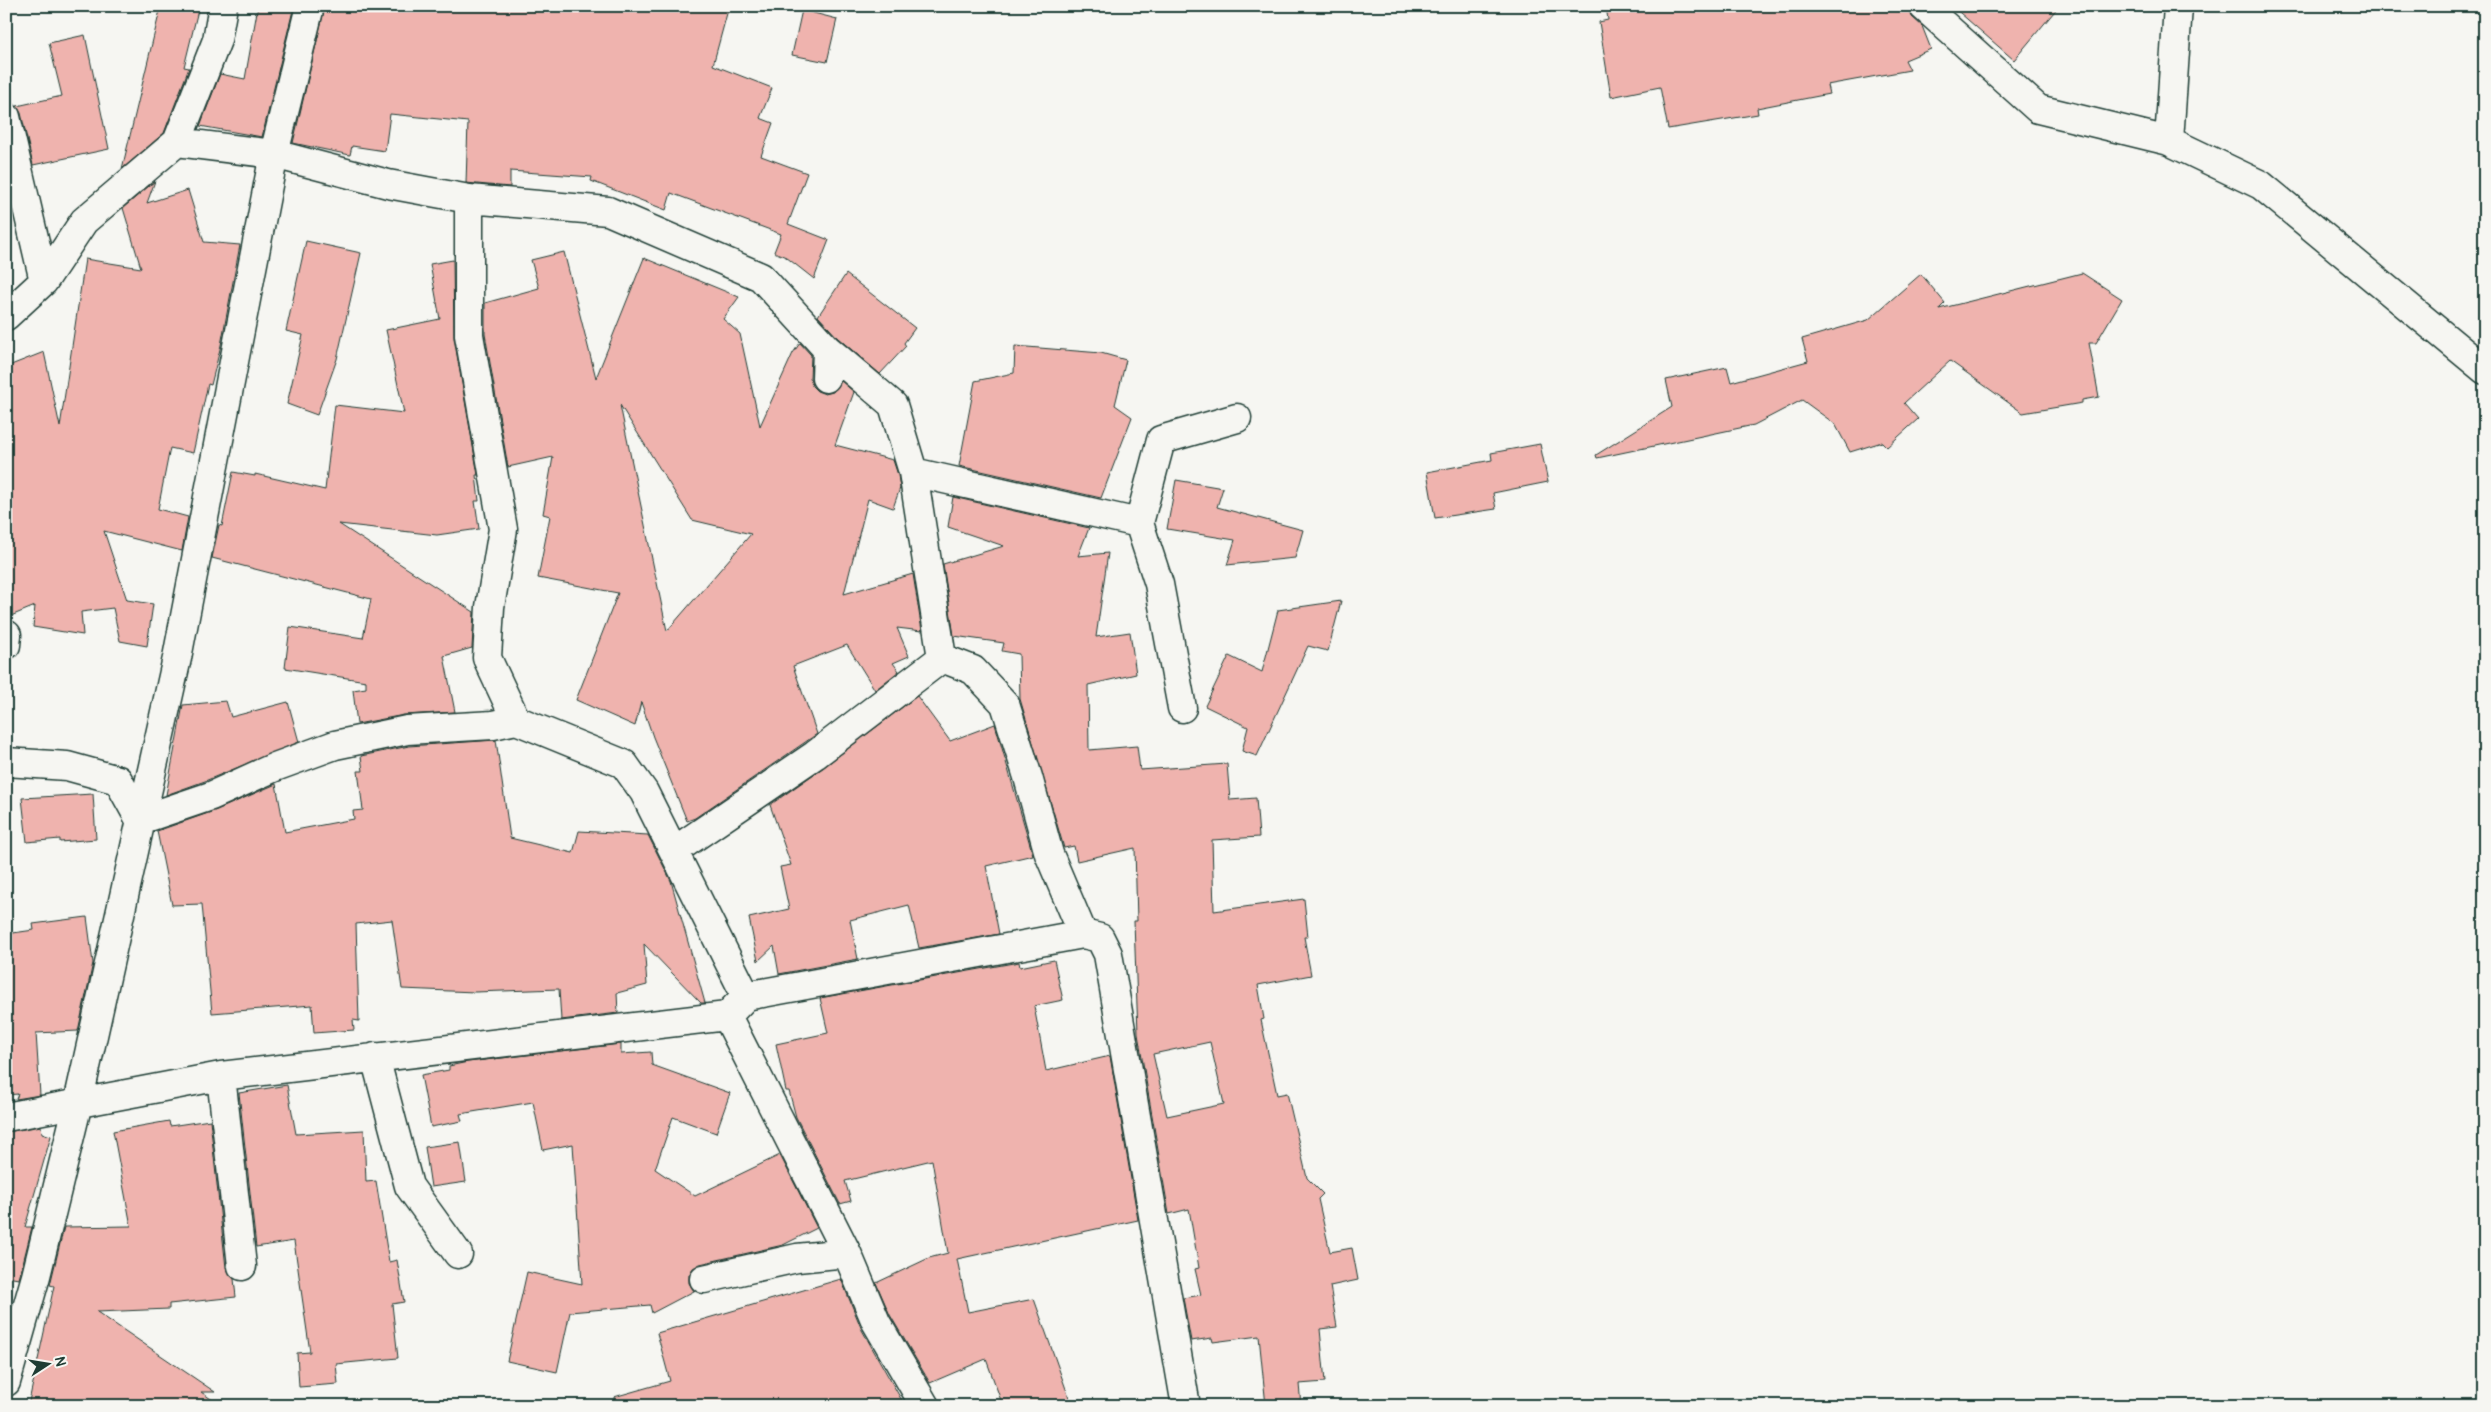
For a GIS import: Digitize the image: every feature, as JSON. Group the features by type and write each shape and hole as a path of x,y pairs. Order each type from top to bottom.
{"street":[{"path":"6,316 44,281 84,221 177,142 217,40 223,6"},
{"path":"6,1382 36,1276 78,1103 177,658 274,154 310,6"},
{"path":"1923,6 2038,110 2169,141 2261,185 2485,370"},
{"path":"2169,141 2178,6"},
{"path":"6,117 44,281"},
{"path":"177,142 274,154 388,184 469,199 608,211 761,277 827,349 893,405 913,472 942,658"},
{"path":"469,199 469,335 503,529 490,607 488,658 516,720"},
{"path":"826,378 827,349"},
{"path":"1182,708 1159,584 1139,523 1160,440 1237,418"},
{"path":"913,472 1139,523"},
{"path":"674,851 816,755 942,658"},
{"path":"942,658 973,670 1005,704 1028,777 1049,854 1083,934"},
{"path":"140,820 211,796 275,767 336,745 407,730 493,725 516,720 624,764 644,792 746,996"},
{"path":"6,762 67,766 118,780 140,820"},
{"path":"6,1118 220,1076 727,1016 746,996 1083,934 1100,938 1108,954 1186,1406"},
{"path":"727,1016 847,1253 876,1322 925,1406"},
{"path":"374,1057 409,1186 458,1254"},
{"path":"220,1076 242,1266"},
{"path":"704,1279 797,1258 847,1253"}],"building":[{"path":"161,6 199,6 184,67 189,68 164,133 122,169"},
{"path":"258,6 294,6 262,137 200,126 220,74 245,79"},
{"path":"325,6 729,6 713,65 772,88 760,118 773,123 761,156 807,173 788,224 829,240 814,279 786,257 774,252 781,234 671,193 666,210 591,181 592,177 510,171 510,187 466,183 468,122 390,114 385,151 352,146 350,155 293,143"},
{"path":"1606,6 1908,6 1912,17 1922,26 1931,49 1905,60 1910,70 1827,85 1829,94 1757,108 1758,114 1668,129 1660,87 1611,97 1599,22 1608,20"},
{"path":"1952,6 2059,6 2014,60"},
{"path":"802,10 837,19 827,62 792,55"},
{"path":"85,35 109,149 33,165 21,113 17,106 62,96 49,43"},
{"path":"155,181 147,203 188,190 204,242 240,245 221,345 211,385 208,384 193,453 170,448 158,509 188,517 182,551 104,531 127,600 153,604 147,646 120,641 113,608 81,612 83,635 33,627 35,606 6,618 6,367 44,352 60,427 85,259 141,268 123,208"},
{"path":"306,241 361,253 337,359 317,415 287,404 303,335 286,331"},
{"path":"564,252 596,378 644,258 739,297 723,319 740,334 760,426 793,353 800,343 811,355 810,378 812,386 817,391 825,394 833,392 841,381 854,392 835,445 893,460 898,475 900,488 893,508 868,499 844,594 913,574 922,631 897,628 909,656 893,663 899,671 875,690 847,645 793,666 817,734 695,818 687,821 641,702 635,726 576,700 618,593 538,578 550,516 543,514 553,457 508,467 485,334 485,303 539,288 531,260","holes":["620,405 692,520 751,534 667,631"]},
{"path":"453,260 454,338 478,475 476,475 479,501 475,501 479,529 437,535 339,524 474,612 472,648 444,656 455,712 404,715 357,724 353,690 366,688 366,681 285,668 290,627 363,638 371,599 212,558 219,525 222,526 233,472 255,476 255,474 325,490 335,405 404,413 386,330 440,319 430,264"},
{"path":"2082,273 2122,299 2096,343 2089,343 2099,397 2082,400 2082,403 2023,413 1950,361 1904,403 1918,419 1887,447 1882,442 1850,452 1835,424 1802,400 1754,425 1597,458 1596,455 1672,407 1666,380 1727,367 1731,382 1808,361 1802,339 1868,320 1921,274 1945,303 1939,309"},
{"path":"846,274 915,328 904,343 906,346 880,374 838,338 818,316"},
{"path":"1015,346 1101,353 1126,360 1115,405 1132,417 1101,498 959,466 975,381 1014,373"},
{"path":"1540,444 1548,482 1493,493 1496,509 1435,518 1427,472 1492,460 1491,453"},
{"path":"1176,480 1223,488 1217,507 1303,530 1295,558 1227,565 1235,540 1167,529"},
{"path":"953,497 1089,528 1078,556 1108,553 1096,637 1130,632 1136,674 1088,685 1089,750 1137,746 1140,770 1227,764 1230,800 1256,798 1259,837 1212,840 1214,911 1304,899 1308,937 1304,937 1311,975 1258,985 1264,1019 1261,1020 1277,1095 1287,1093 1307,1178 1323,1194 1318,1199 1330,1252 1352,1248 1358,1280 1330,1286 1337,1327 1320,1329 1325,1382 1299,1384 1301,1406 1266,1406 1259,1336 1213,1342 1212,1338 1191,1341 1183,1298 1201,1295 1195,1269 1199,1268 1189,1209 1169,1214 1138,1034 1134,921 1137,921 1135,848 1077,861 1074,846 1064,848 1020,699 1019,654 1002,651 1004,643 954,636 943,564 1004,546 948,527","holes":["1210,1042 1224,1104 1167,1116 1153,1054"]},
{"path":"1341,601 1328,651 1308,646 1257,756 1242,751 1248,727 1205,706 1229,656 1262,672 1278,610"},
{"path":"917,696 950,741 995,724 1033,855 986,866 999,934 919,948 909,905 850,920 858,959 779,974 774,946 758,961 749,918 789,909 780,867 791,865 770,805 824,767"},
{"path":"226,701 231,717 288,702 299,742 166,795 183,705"},
{"path":"496,740 510,838 573,853 579,831 648,835 671,881 705,1003 701,1003 644,944 647,985 617,993 618,1013 561,1020 559,989 475,992 402,989 392,920 356,924 359,1021 353,1020 354,1030 314,1033 312,1005 212,1013 202,904 172,905 157,831 217,810 276,784 285,832 354,819 353,811 363,810 358,771 363,771 361,756 409,746"},
{"path":"93,794 96,839 60,842 60,839 27,842 22,798"},
{"path":"87,917 93,963 78,1031 36,1033 40,1095 16,1099 18,1094 6,1095 6,934 34,930 33,924"},
{"path":"1054,960 1063,1000 1034,1006 1046,1071 1110,1056 1138,1220 957,1259 968,1312 1034,1299 1072,1406 1003,1406 986,1359 930,1383 890,1315 876,1283 929,1258 948,1253 932,1160 845,1181 851,1201 840,1204 796,1117 789,1091 786,1091 776,1044 828,1033 820,998 1019,962 1020,967"},
{"path":"621,1044 621,1054 651,1052 652,1065 730,1093 716,1133 673,1117 655,1169 695,1196 780,1155 817,1228 783,1245 700,1264 693,1268 689,1275 689,1283 694,1291 652,1313 650,1305 570,1312 557,1372 507,1361 527,1272 582,1284 573,1144 543,1150 533,1102 460,1114 462,1121 431,1127 421,1075 449,1070 449,1066 468,1062"},
{"path":"287,1085 296,1134 364,1130 366,1182 376,1181 389,1262 397,1260 404,1302 392,1304 398,1358 336,1364 338,1384 299,1387 297,1353 310,1352 294,1241 256,1247 239,1093"},
{"path":"210,1120 226,1268 234,1279 236,1297 169,1304 169,1309 97,1312 215,1392 201,1392 221,1406 28,1406 54,1286 50,1285 64,1227 131,1226 113,1131 169,1121 170,1126"},
{"path":"41,1126 42,1133 51,1136 25,1227 32,1227 19,1279 6,1277 6,1136 7,1132"},
{"path":"460,1142 466,1182 431,1187 425,1147"},
{"path":"841,1279 862,1330 905,1406 615,1406 614,1397 670,1381 657,1333"}]}
